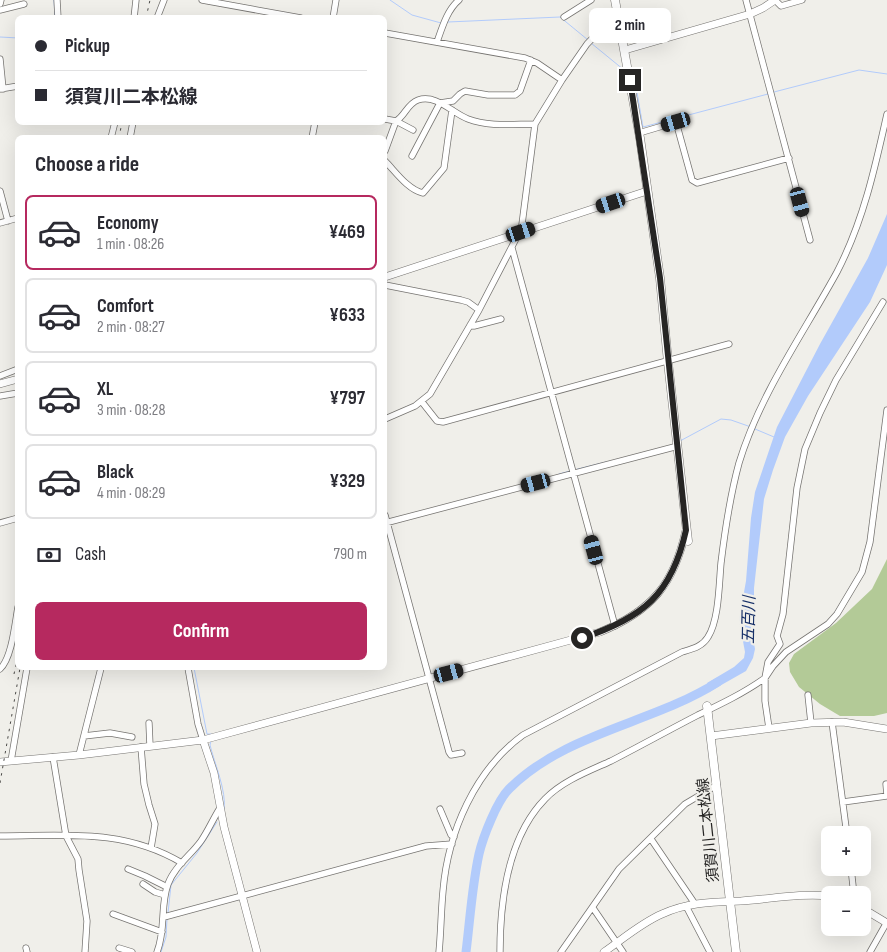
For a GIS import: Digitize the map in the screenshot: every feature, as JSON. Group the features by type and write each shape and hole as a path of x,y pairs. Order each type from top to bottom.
{"main road":[{"path":"615,0 639,133 660,278 688,541"},
{"name":"須賀川二本松線","path":"708,708 736,952"}],"street":[{"path":"0,4 1,0"},
{"path":"57,0 58,15"},
{"path":"134,15 136,0"},
{"path":"158,15 164,0"},
{"path":"202,0 284,15"},
{"path":"334,15 336,0"},
{"path":"437,42 444,23 454,4 459,0"},
{"path":"564,17 591,0"},
{"path":"746,0 810,240"},
{"path":"625,50 750,14 775,0 780,6 802,0"},
{"path":"0,10 24,4"},
{"path":"387,419 422,402 430,394 470,325 520,232 535,124 562,80 589,42 618,13"},
{"path":"387,33 531,60 562,80"},
{"path":"0,60 2,89 15,87"},
{"path":"440,103 453,101 465,92 488,95 515,95 520,91 531,60"},
{"path":"387,146 396,121 415,102 429,99 440,103 466,119 478,123 535,124"},
{"path":"412,156 440,103"},
{"path":"387,163 417,192 423,193 444,168 452,110"},
{"path":"439,952 443,890 453,841 468,802 492,763 510,744 523,735 682,652 700,646 708,638 714,618 727,514 740,463 751,430 769,390 848,249 866,201 887,114"},
{"path":"387,119 396,121 413,130"},
{"path":"639,133 676,122 692,180 697,183 789,158"},
{"path":"0,191 8,221"},
{"path":"387,276 648,192"},
{"path":"0,223 15,219"},
{"path":"512,248 615,626"},
{"path":"387,285 461,300 468,302 478,310"},
{"path":"769,728 765,700 765,678 768,662 780,644 777,636 783,614 797,488 805,450 836,380 883,302"},
{"path":"470,325 474,326 501,319"},
{"path":"422,402 437,421 443,422 729,344"},
{"path":"0,376 15,369"},
{"path":"0,384 15,380"},
{"path":"0,396 15,394"},
{"path":"500,952 505,888 518,841 526,825 545,798 578,777 708,708 749,689 765,678 786,652 828,624 837,614 862,572 870,542 887,410"},
{"path":"387,523 678,446"},
{"path":"0,523 15,519"},
{"path":"387,527 449,752 451,755 462,754"},
{"path":"0,762 79,755 203,740 582,638 615,626 639,612 662,589 676,564 686,530"},
{"path":"0,669 4,665 8,653 15,621"},
{"path":"11,761 27,670"},
{"path":"79,755 100,670"},
{"path":"188,670 198,724 214,773 220,808 257,952"},
{"path":"808,695 811,723"},
{"path":"711,736 832,722 887,729"},
{"path":"832,722 846,826"},
{"path":"149,723 150,746"},
{"path":"84,736 110,733 132,737"},
{"path":"141,747 144,784 155,824 151,848"},
{"path":"53,757 66,836 78,858 87,921 85,952"},
{"path":"843,802 887,795 886,784"},
{"path":"561,952 619,869 685,804 717,785"},
{"path":"156,952 162,932 165,895 170,879 208,830 220,808"},
{"path":"440,809 453,841"},
{"path":"0,836 114,837 151,848 182,863"},
{"path":"651,839 695,904"},
{"path":"164,917 426,846 453,841"},
{"path":"128,869 167,888"},
{"path":"143,884 155,892 165,895"},
{"path":"604,952 655,917 686,906 804,895 821,896"},
{"path":"686,906 710,952"},
{"path":"592,908 624,952"},
{"path":"870,952 887,922 871,913"},
{"path":"113,914 162,932"},
{"path":"119,948 132,952"}],"green space":[{"path":"887,559 887,713 874,716 840,716 820,704 799,687 790,672 789,663 794,654 836,623 872,589"}],"water":[{"path":"887,214 887,265 870,302 808,396 785,437 764,499 754,588 754,604 750,621 755,649 753,658 746,671 709,692 707,683 734,667 744,658 745,652 739,620 746,581 751,518 755,492 777,427 868,258"}],"waterway":[{"path":"54,0 55,15"},
{"path":"390,0 412,15 441,23"},
{"path":"448,22 560,17 588,40"},
{"path":"0,37 15,38"},
{"path":"591,43 624,70"},
{"path":"774,92 859,70 887,74"},
{"path":"634,75 643,127 768,94"},
{"path":"680,441 721,419 731,420 751,427"},
{"path":"755,429 774,437"},
{"path":"574,470 606,462"},
{"path":"559,474 570,471"},
{"path":"194,670 207,734 211,734"},
{"name":"五百川","path":"466,952 479,854 491,820 509,789 532,770 556,754 583,741 666,708 718,682"},
{"path":"211,741 210,745 224,794 224,809"},
{"path":"168,913 171,885 197,853 217,822"},
{"path":"161,952 166,937 167,919"}],"railway":[{"path":"147,15 150,0"},
{"path":"120,135 121,125"},
{"path":"14,674 15,670"},
{"path":"0,783 20,670"}],"route":[{"path":"582,638 625,621 655,598 676,564 686,530 660,278 630,80"}]}
